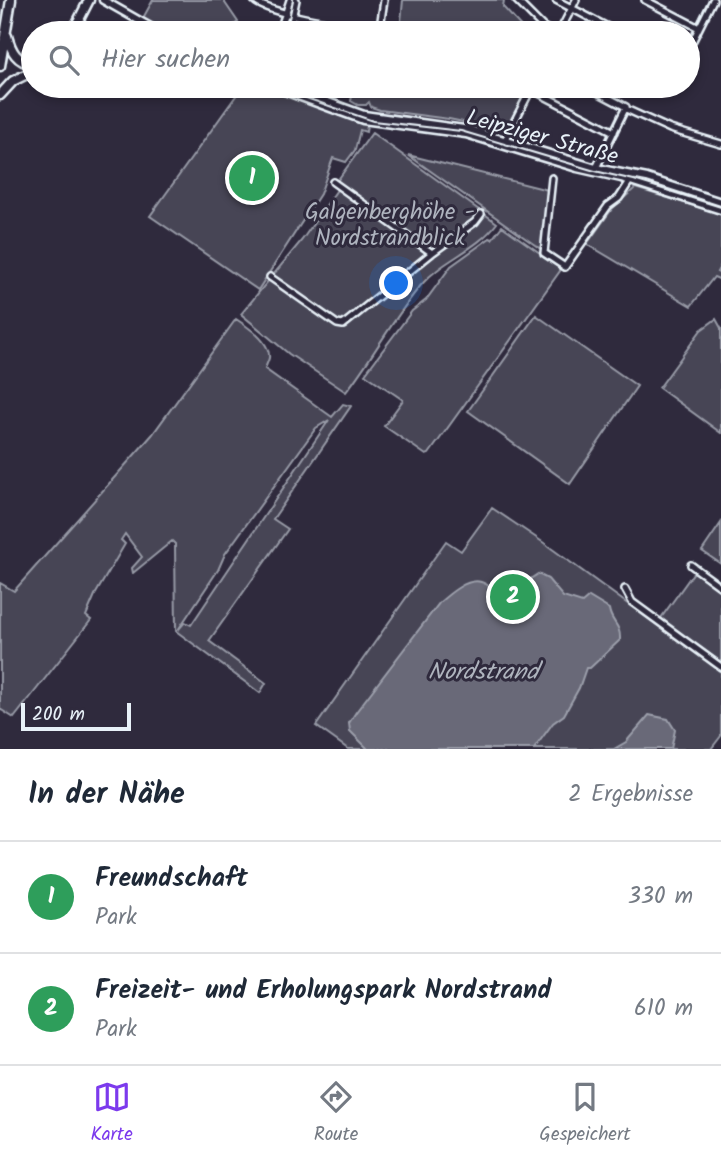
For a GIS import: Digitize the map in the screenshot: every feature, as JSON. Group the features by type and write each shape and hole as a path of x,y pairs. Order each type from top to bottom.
{"highway":[{"path":"0,66 9,0"},
{"path":"0,36 9,0"},
{"path":"72,21 83,1"},
{"path":"76,21 83,1"},
{"path":"6,29 13,52 21,60"},
{"path":"0,95 13,80 21,76"}],"main road":[{"path":"103,0 135,21"},
{"name":"Leipziger Straße","path":"307,98 363,120 454,132 504,143 595,170 721,202"},
{"name":"Leipziger Straße","path":"632,178 721,210"}],"street":[{"path":"254,0 264,8 325,21"},
{"path":"290,0 292,21"},
{"path":"285,21 296,0"},
{"path":"381,21 384,0"},
{"path":"516,0 537,21"},
{"path":"556,0 595,21"},
{"path":"564,21 576,0"},
{"path":"645,0 686,21"},
{"path":"700,26 713,0"},
{"path":"504,143 526,98"},
{"path":"552,98 614,132"},
{"path":"608,98 670,129 721,144"},
{"path":"595,170 626,108"},
{"path":"552,178 544,253 565,267 608,206 619,198 632,178"},
{"path":"333,181 432,253"},
{"path":"271,277 340,326 475,222 481,214"},
{"path":"691,565 721,587"},
{"path":"625,589 632,602 721,667"}],"green space":[{"path":"153,0 225,0 237,21 144,21 143,18"},
{"path":"403,0 504,0 503,7 516,21 401,21"},
{"path":"234,98 294,98 367,125 366,132 360,130 355,150 346,162 333,158 320,194 258,290 150,216"},
{"path":"352,98 522,98 505,129 380,110 371,107 369,102 366,105 358,105 351,101"},
{"name":"Galgenberghöhe - Nordstrandblick","path":"372,133 497,223 480,240 422,284 346,392 289,354 241,314 302,240 341,184 337,181"},
{"path":"408,155 548,190 542,250"},
{"path":"635,188 721,214 721,265 717,272 721,274 721,280 714,277 691,306 587,244 612,209"},
{"path":"502,226 561,268 426,455 384,426 403,400 365,374 412,311 426,300 451,266 492,239"},
{"path":"536,315 637,386 570,484 468,411"},
{"path":"236,319 257,335 266,346 269,358 265,369 332,417 343,404 351,406 273,519 288,529 209,641 266,683 260,693 176,631 175,544 172,541 133,573 132,568 142,557 125,534 121,540 125,544 86,616 91,620 14,718 0,709 0,583 14,591 152,435","holes":["329,420 191,625 185,622 178,630 218,570 225,554 316,428"]},
{"path":"716,319 721,328 721,433 659,388 701,330"},
{"path":"492,508 721,672 721,736 711,749 348,749 316,726 446,541 461,551"},
{"path":"721,523 721,564 702,551"},
{"path":"694,572 721,591 721,662 661,618"}],"water":[{"name":"Nordstrand","path":"538,574 548,579 563,597 582,603 589,597 609,609 619,630 620,640 590,668 586,668 579,688 564,715 553,723 534,749 368,749 350,731 349,723 356,712 448,595 464,584 476,581 489,586 507,599 512,591"},
{"path":"649,715 668,719 675,730 671,749 614,749 626,742"}],"tram line":[{"path":"289,21 293,0"},
{"path":"306,98 373,121 461,131 721,207"}],"place":[{"name":"Freundschaft","path":"252,178"},
{"name":"Freizeit- und Erholungspark Nordstrand","path":"513,597"}]}
